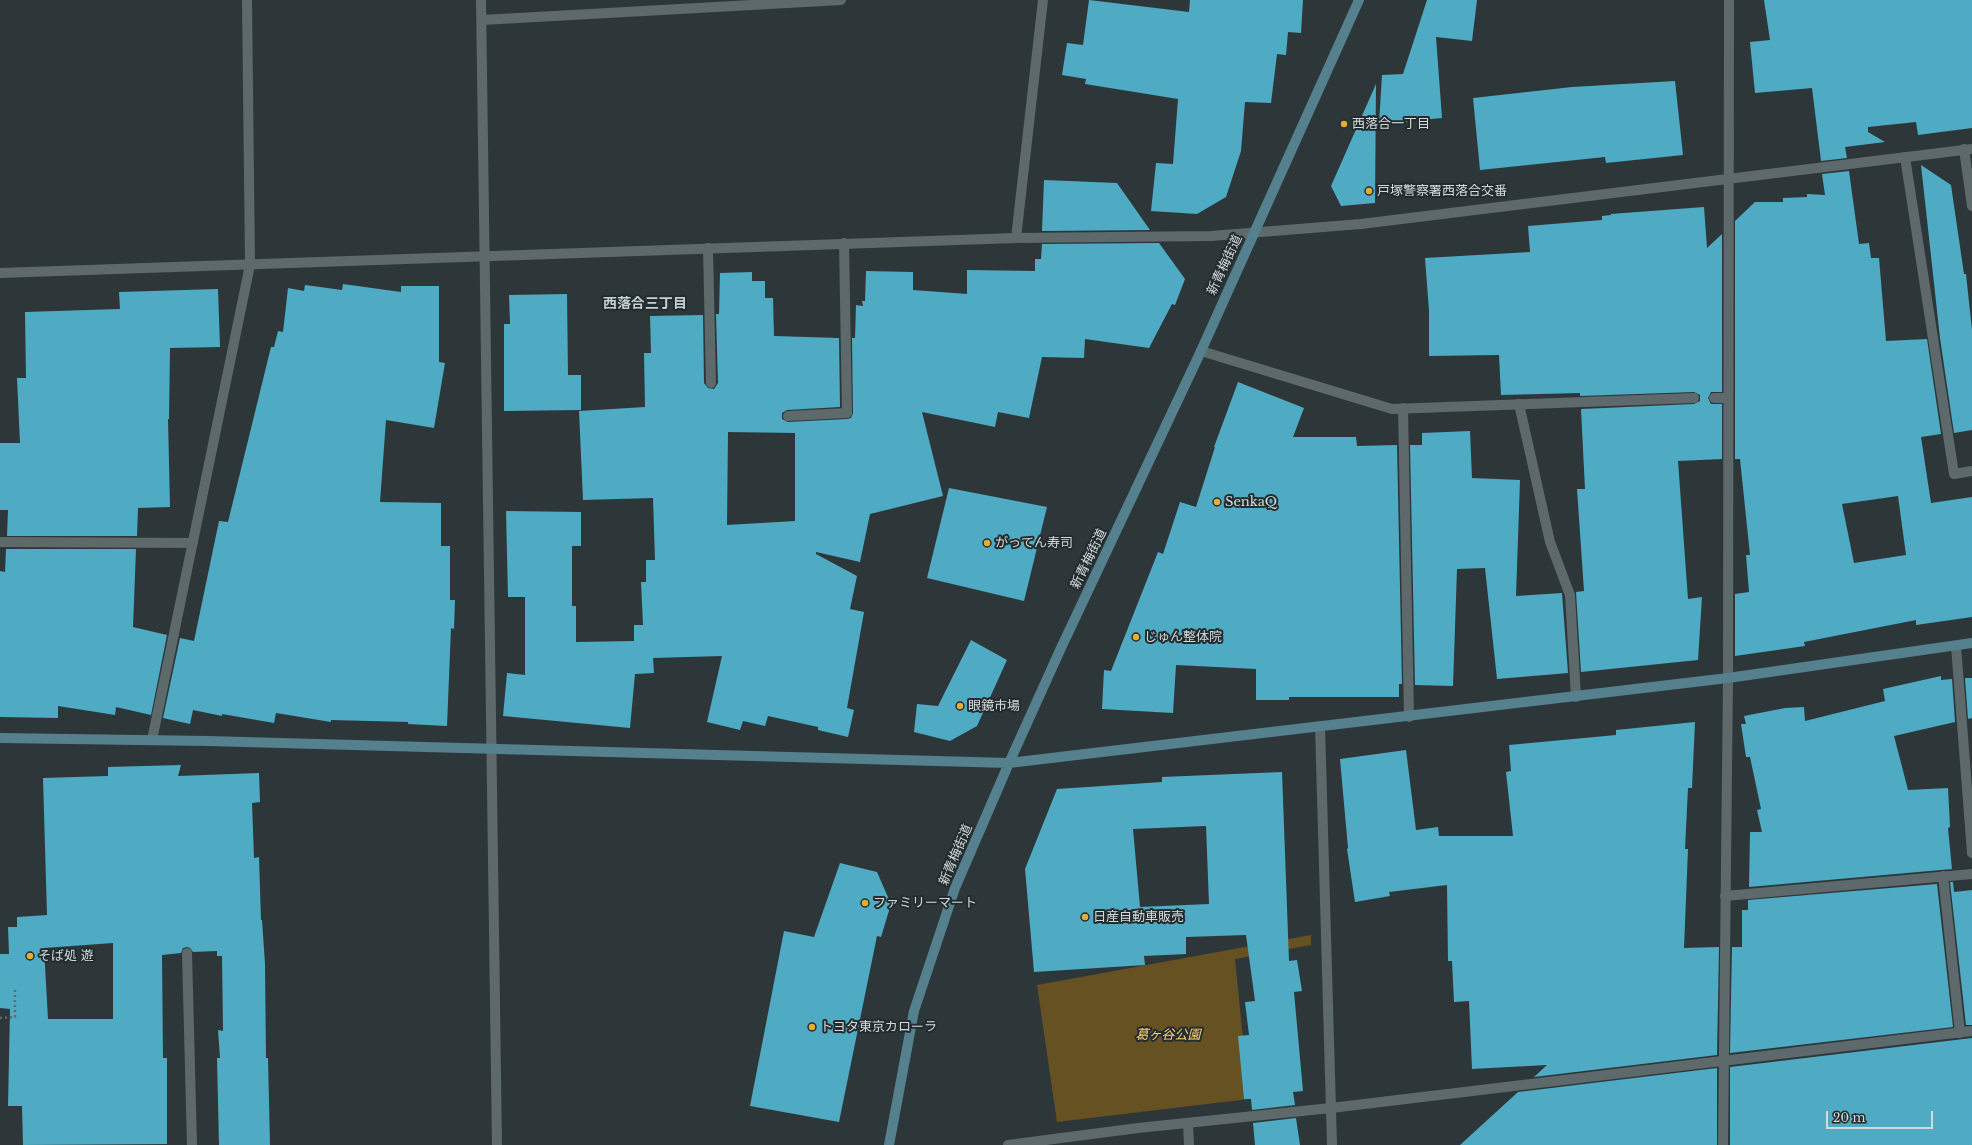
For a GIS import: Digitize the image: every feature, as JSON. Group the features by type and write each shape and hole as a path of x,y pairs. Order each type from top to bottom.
{"street":[{"path":"152,740 250,265 247,0"},
{"path":"481,0 486,255 497,1145"},
{"path":"482,20 841,0"},
{"path":"1016,238 1043,0"},
{"name":"新青梅街道","path":"889,1145 914,1011 955,888 1064,641 1201,351 1359,0"},
{"path":"1723,1145 1728,678 1729,0"},
{"path":"0,273 844,243 1016,238 1211,236 1369,223 1968,149 1972,206"},
{"path":"1905,157 1954,474 1972,471"},
{"path":"788,416 847,413 844,243"},
{"path":"708,248 711,383"},
{"path":"1201,351 1392,409 1694,398"},
{"path":"1714,398 1728,398"},
{"path":"1520,404 1550,542 1570,595 1576,697"},
{"path":"1403,408 1409,716"},
{"path":"0,542 193,543"},
{"path":"0,738 152,740 1009,763 1576,697 1728,678 1972,643"},
{"path":"1956,646 1972,853"},
{"path":"1320,726 1332,1145"},
{"path":"1725,896 1972,874"},
{"path":"1942,876 1960,1033"},
{"path":"187,954 192,1145"},
{"path":"1008,1145 1188,1122 1331,1108 1972,1031"},
{"path":"1188,1122 1189,1145"}],"path":[{"path":"0,1018 16,1017 14,990"}],"green space":[{"name":"葛ヶ谷公園","path":"1311,935 1311,945 1235,959 1249,1099 1057,1122 1037,985"}],"building":[{"path":"1089,0 1189,12 1190,0 1303,0 1301,33 1288,32 1286,55 1277,54 1271,103 1245,102 1241,151 1226,197 1197,214 1151,211 1156,163 1173,164 1178,99 1085,84 1086,79 1062,75 1067,43 1083,45"},
{"path":"1427,0 1477,0 1472,41 1436,37 1442,118 1379,124 1382,75 1403,74"},
{"path":"1764,0 1972,0 1972,128 1918,135 1916,122 1868,127 1868,132 1885,142 1845,147 1847,158 1821,161 1812,88 1755,93 1750,42 1770,40"},
{"path":"1675,81 1683,155 1606,163 1605,157 1480,170 1473,98 1572,87"},
{"path":"1376,84 1375,203 1341,206 1331,186"},
{"path":"1921,165 1951,185 1964,274 1966,274 1972,330 1972,430 1954,433 1940,338"},
{"path":"1849,171 1859,244 1869,243 1871,258 1879,258 1886,341 1927,339 1941,434 1921,437 1931,503 1972,497 1972,617 1916,625 1916,620 1804,642 1805,646 1735,656 1735,594 1749,592 1746,555 1750,555 1740,459 1735,459 1735,221 1755,202 1783,202 1783,198 1807,197 1807,194 1825,195 1822,174","holes":["1898,496 1906,555 1854,563 1842,504"]},
{"path":"1044,180 1117,183 1150,230 1042,231"},
{"path":"1704,207 1707,248 1722,234 1722,392 1711,392 1708,398 1711,404 1722,404 1722,459 1678,461 1688,599 1702,597 1698,660 1581,672 1576,592 1584,591 1577,489 1585,489 1581,409 1694,404 1700,401 1700,395 1694,392 1580,396 1580,393 1501,395 1499,355 1429,356 1429,311 1425,258 1530,252 1528,226 1602,220 1602,216 1611,214"},
{"path":"1159,243 1185,279 1175,305 1172,304 1149,348 1085,339 1084,358 1042,357 1029,418 998,412 995,427 922,412 943,496 870,514 860,562 816,552 816,554 857,576 850,609 864,612 847,708 854,710 848,737 818,730 818,727 768,716 765,726 743,721 740,730 707,722 722,656 653,658 654,673 635,674 630,728 503,716 507,673 525,675 525,597 508,597 506,511 581,512 581,546 572,546 572,606 576,606 576,642 634,641 634,625 643,625 641,582 646,582 646,560 655,560 653,498 583,500 579,411 645,407 644,353 651,353 650,316 703,315 704,383 708,388 714,389 718,383 716,314 719,314 720,273 752,272 752,281 765,281 765,298 773,298 774,336 839,338 840,407 787,410 782,413 782,419 788,422 847,419 851,418 853,413 852,338 855,338 856,305 863,306 862,301 865,301 866,271 913,272 913,290 967,294 967,270 1035,271 1035,259 1041,259 1042,244","holes":["728,432 795,433 795,521 727,525"]},
{"path":"343,284 401,292 401,286 439,286 439,362 445,363 434,428 386,420 380,502 441,503 441,546 450,546 450,600 455,600 454,629 451,628 447,726 408,724 408,722 331,720 331,722 276,713 274,723 222,714 222,716 193,710 190,724 163,718 180,638 194,641 219,521 228,522 271,347 274,347 278,331 283,332 288,288 304,291 305,285 342,290"},
{"path":"218,289 220,347 170,348 168,419 170,507 138,508 137,536 7,536 8,510 0,510 0,443 20,443 17,378 26,378 25,312 120,309 119,292"},
{"path":"567,294 568,375 581,375 581,410 504,411 504,324 510,324 509,295"},
{"path":"1238,382 1304,408 1293,437 1356,437 1357,446 1397,445 1402,684 1399,684 1399,697 1289,697 1289,700 1256,700 1256,669 1176,665 1173,713 1102,709 1104,670 1111,671 1158,552 1163,554 1180,502 1196,507 1214,447"},
{"path":"1470,431 1472,478 1520,480 1516,596 1562,593 1568,673 1497,679 1485,568 1457,569 1453,686 1415,685 1410,445 1422,445 1422,433"},
{"name":"がってん寿司","path":"949,488 1047,507 1024,601 927,578"},
{"path":"6,549 136,549 133,627 167,635 151,715 116,707 115,715 58,706 58,718 0,717 0,571 5,572"},
{"path":"971,640 1007,660 977,726 950,741 914,732 917,704 938,706"},
{"path":"1941,676 1941,680 1952,679 1955,722 1894,736 1908,790 1948,788 1950,827 1948,828 1952,869 1749,887 1750,832 1762,832 1757,810 1761,809 1750,757 1746,757 1741,724 1746,724 1744,716 1785,708 1804,707 1805,721 1885,701 1883,689"},
{"path":"1965,678 1972,678 1972,718 1968,719"},
{"path":"1695,722 1692,788 1688,788 1685,849 1688,849 1684,948 1719,947 1717,1055 1534,1077 1547,1065 1472,1069 1469,1001 1454,1002 1452,961 1448,961 1447,885 1389,892 1390,896 1355,902 1347,849 1340,759 1406,750 1416,830 1438,827 1439,836 1513,836 1506,772 1511,771 1509,745 1616,735 1616,730"},
{"path":"181,765 178,776 259,773 260,802 252,803 254,858 259,857 261,920 265,964 266,1058 268,1058 270,1145 219,1145 217,1058 220,1058 218,1030 223,1031 222,956 217,956 217,951 193,952 187,947 183,948 181,953 162,955 163,1058 167,1058 167,1144 23,1145 22,1106 8,1106 10,1009 0,1008 0,954 9,954 8,927 17,927 17,917 47,915 43,778 108,776 108,767","holes":["113,943 113,1019 48,1019 44,948"]},
{"path":"1282,772 1289,961 1297,960 1302,991 1294,992 1303,1091 1293,1092 1295,1105 1252,1110 1251,1099 1244,1099 1238,1036 1249,1035 1245,1002 1255,1001 1246,935 1186,937 1186,954 1144,956 1145,965 1034,972 1025,869 1057,789 1162,782 1162,777","holes":["1206,826 1209,904 1140,907 1133,829"]},
{"name":"トヨタ東京カローラ","path":"840,863 877,872 891,904 881,937 877,936 839,1122 750,1106 784,931 814,937"},
{"path":"1950,882 1953,882 1954,892 1972,890 1972,1025 1966,1025"},
{"path":"1937,884 1953,1027 1730,1053 1732,947 1742,947 1742,910 1748,910 1748,900"},
{"path":"1972,1038 1972,1145 1730,1145 1730,1067"},
{"path":"1717,1068 1717,1145 1460,1145 1518,1092"},
{"path":"1296,1118 1300,1145 1255,1145 1253,1123"}],"place":[{"name":"西落合一丁目","path":"1344,124"},
{"name":"戸塚警察署西落合交番","path":"1369,191"},
{"name":"SenkaQ","path":"1217,502"},
{"name":"がってん寿司","path":"987,543"},
{"name":"じゅん整体院","path":"1136,637"},
{"name":"眼鏡市場","path":"960,706"},
{"name":"ファミリーマート","path":"865,903"},
{"name":"日産自動車販売","path":"1085,917"},
{"name":"そば処 遊","path":"30,956"},
{"name":"トヨタ東京カローラ","path":"812,1027"}],"district":[{"name":"西落合三丁目","path":"645,304"}]}
